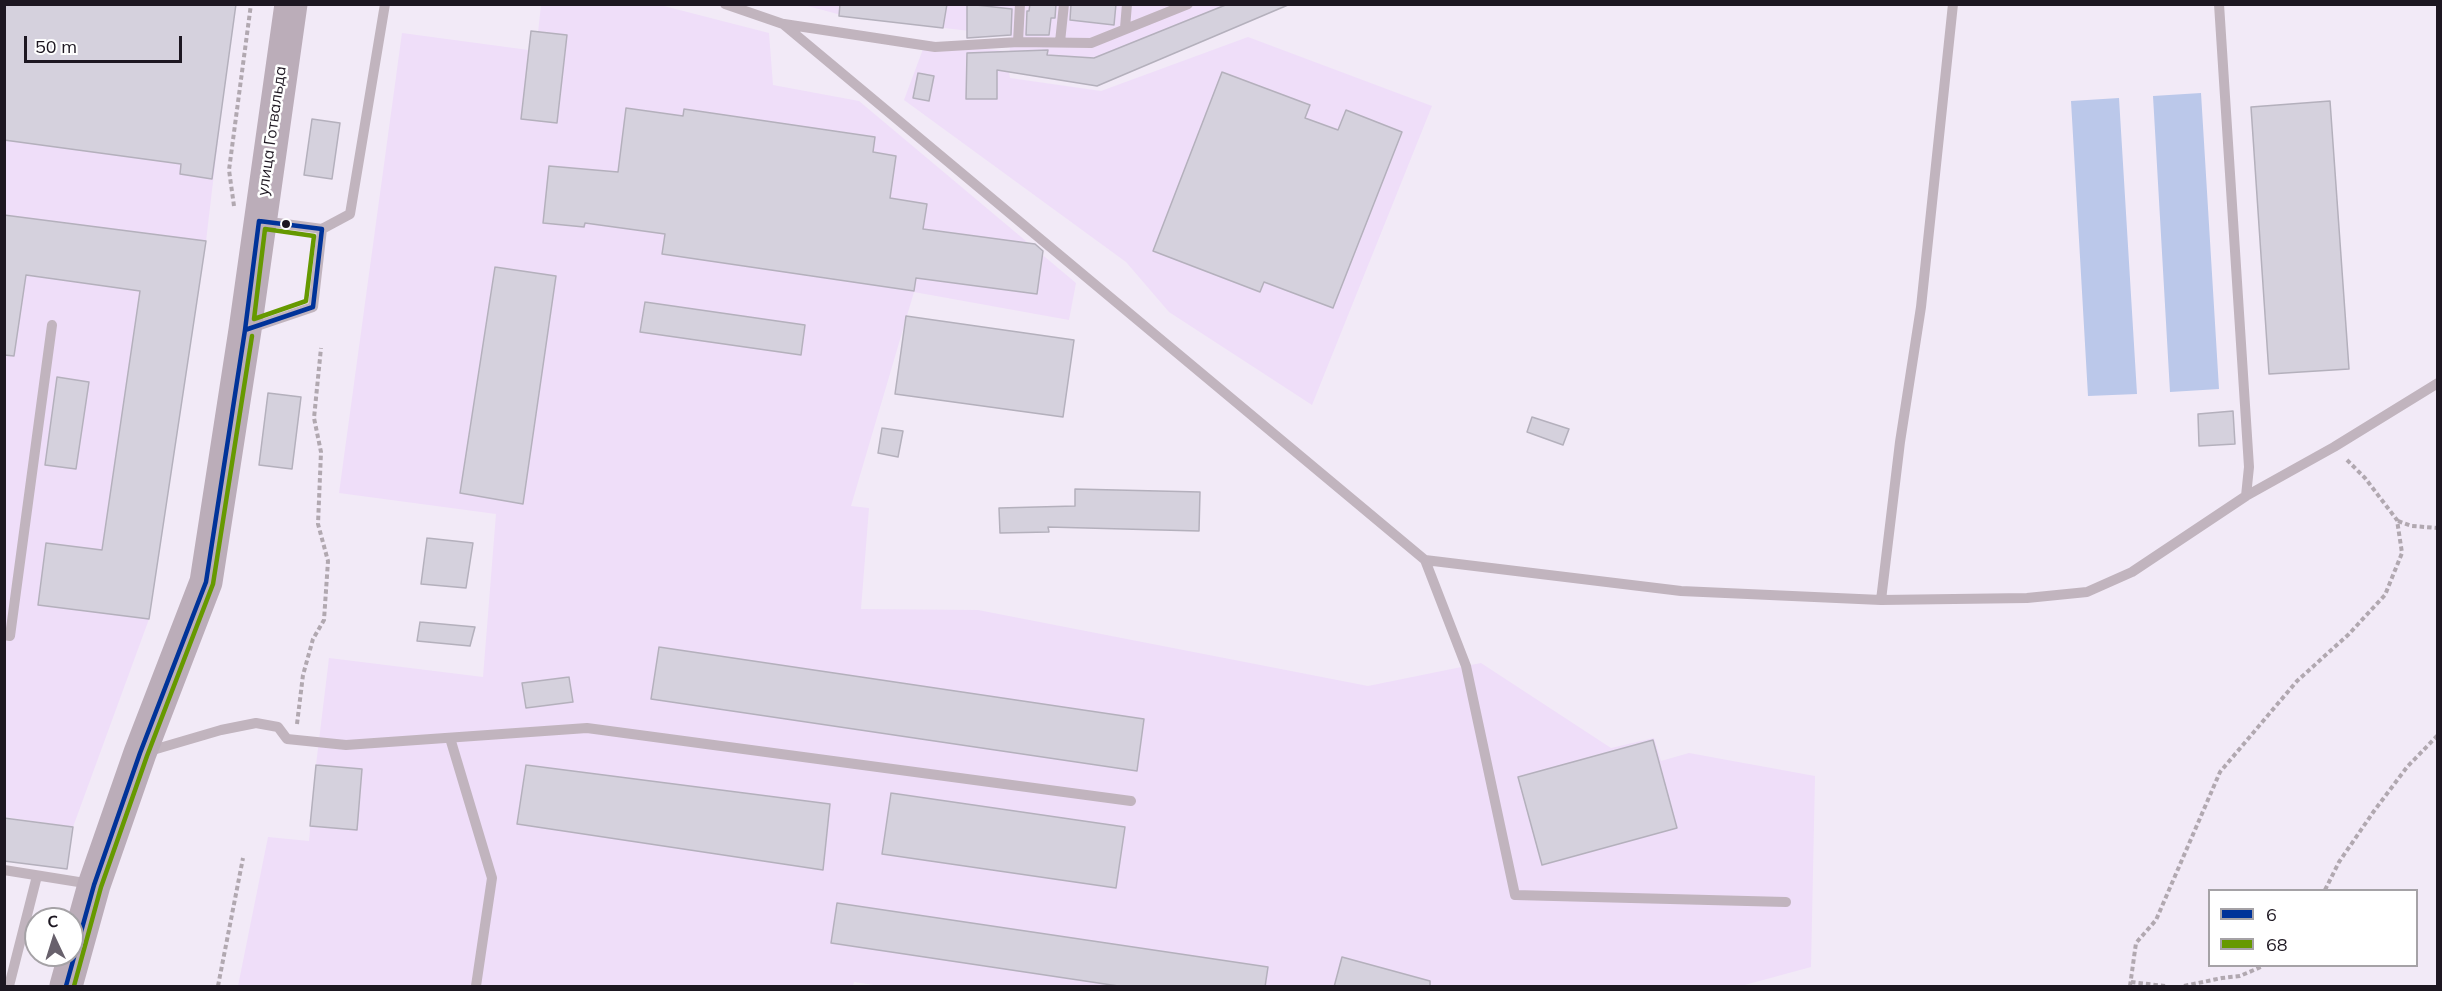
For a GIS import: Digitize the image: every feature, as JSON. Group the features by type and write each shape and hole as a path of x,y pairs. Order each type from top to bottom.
{"main road":[{"name":"улица Готвальда","path":"66,987 94,885 140,753 206,582 245,330 247,217 291,4"}],"lane":[{"path":"247,217 322,229 350,214 385,4"},
{"path":"725,4 783,24 935,47 1018,42 1091,42 1188,4"},
{"path":"1018,42 1020,4"},
{"path":"1060,42 1064,4"},
{"path":"1125,28 1127,4"},
{"path":"1881,600 1900,442 1921,307 1953,4"},
{"path":"2219,4 2249,467 2246,496"},
{"path":"783,24 1425,560 1467,666 1515,895 1786,902"},
{"path":"245,330 313,306 322,229"},
{"path":"4,635 10,636 52,325"},
{"path":"1425,560 1681,591 1881,600 2027,598 2086,592 2132,572 2246,496 2334,447 2438,383"},
{"path":"140,753 221,730 256,723 278,727 287,739 346,745 587,728 1131,801"},
{"path":"450,738 492,878 477,987"},
{"path":"4,870 94,885"},
{"path":"9,987 37,876"}],"path":[{"path":"247,217 229,170 251,4"},
{"path":"296,740 303,675 313,639 324,620 328,561 318,524 321,452 314,418 321,348"},
{"path":"2165,987 2130,984 2136,943 2156,920 2220,771 2297,681 2349,634 2385,595 2402,553 2397,520 2366,478 2334,447"},
{"path":"2397,520 2412,526 2438,528"},
{"path":"2326,889 2339,862 2374,811 2407,767 2438,735"},
{"path":"218,987 243,858"},
{"path":"2184,987 2240,976 2261,967"}],"shaded area":[{"path":"5,5 234,5 206,241 149,619 73,827 5,817"},
{"path":"541,5 660,5 769,33 773,85 859,101 1076,283 1069,320 914,292 851,506 869,508 861,609 978,610 1368,686 1481,663 1611,748 1654,738 1661,761 1689,753 1815,776 1811,967 1741,986 880,986 854,982 853,986 238,986 268,837 309,841 329,658 483,677 496,514 339,493 402,33 536,51"},
{"path":"804,5 1289,5 1097,86 1009,72 1010,78 1101,91 1248,37 1432,106 1312,405 1169,312 1126,262 904,100 926,41 1004,51 1008,69 1011,36 845,16"}],"water":[{"path":"2201,93 2219,389 2170,392 2153,96"},
{"path":"2119,98 2137,394 2088,396 2071,101"}],"building":[{"path":"4,4 236,4 212,179 180,174 181,164 4,140"},
{"path":"840,4 947,4 943,28 839,16"},
{"path":"967,4 1012,9 1011,35 967,38"},
{"path":"1030,4 1056,4 1055,18 1051,18 1049,35 1026,35 1027,11 1029,11"},
{"path":"1071,4 1116,4 1114,25 1070,20"},
{"path":"1228,4 1288,5 1097,86 997,70 997,99 966,99 967,53 1048,50 1047,55 1094,58"},
{"path":"531,31 567,35 557,123 521,119"},
{"path":"1222,72 1310,105 1305,118 1338,130 1346,110 1402,132 1333,308 1264,282 1260,292 1153,251"},
{"path":"918,73 934,76 929,101 913,98"},
{"path":"2330,101 2349,369 2269,374 2251,107"},
{"path":"626,108 683,116 684,109 875,137 873,152 896,156 890,198 927,204 923,229 1035,244 1043,251 1037,294 916,278 914,291 662,254 665,234 585,223 584,227 543,223 549,166 618,172"},
{"path":"312,119 340,123 332,179 304,175"},
{"path":"4,215 206,241 149,619 38,605 46,543 102,550 140,291 26,275 14,356 4,355"},
{"path":"495,267 556,276 523,504 460,493"},
{"path":"645,302 805,325 801,355 640,332"},
{"path":"906,316 1074,340 1063,417 895,394"},
{"path":"57,377 89,382 76,469 45,465"},
{"path":"268,393 301,397 292,469 259,465"},
{"path":"2233,411 2235,444 2199,446 2198,414"},
{"path":"1532,417 1569,429 1563,445 1527,432"},
{"path":"882,428 903,431 898,457 878,453"},
{"path":"1075,489 1200,492 1199,531 1048,527 1049,532 1000,533 999,508 1075,506"},
{"path":"427,538 473,543 466,588 421,584"},
{"path":"420,622 475,627 470,646 417,641"},
{"path":"659,647 1144,719 1137,771 651,699"},
{"path":"569,677 573,702 526,708 522,683"},
{"path":"1653,740 1677,828 1542,865 1518,777"},
{"path":"316,765 362,769 357,830 310,826"},
{"path":"526,765 830,804 823,870 517,824"},
{"path":"891,793 1125,827 1116,888 882,854"},
{"path":"4,818 73,827 67,869 4,861"},
{"path":"837,903 1268,967 1265,987 1125,987 831,943"},
{"path":"1342,957 1430,981 1430,987 1334,987"}],"transit line":[{"name":"6","path":"259,221 322,229 313,307 245,330 259,221"},
{"name":"68","path":"265,229 314,236 306,301 254,319 265,229"},
{"name":"6","path":"66,986 94,885 140,753 206,582 245,330"},
{"name":"68","path":"74,986 101,887 147,756 213,584 252,336"}]}
